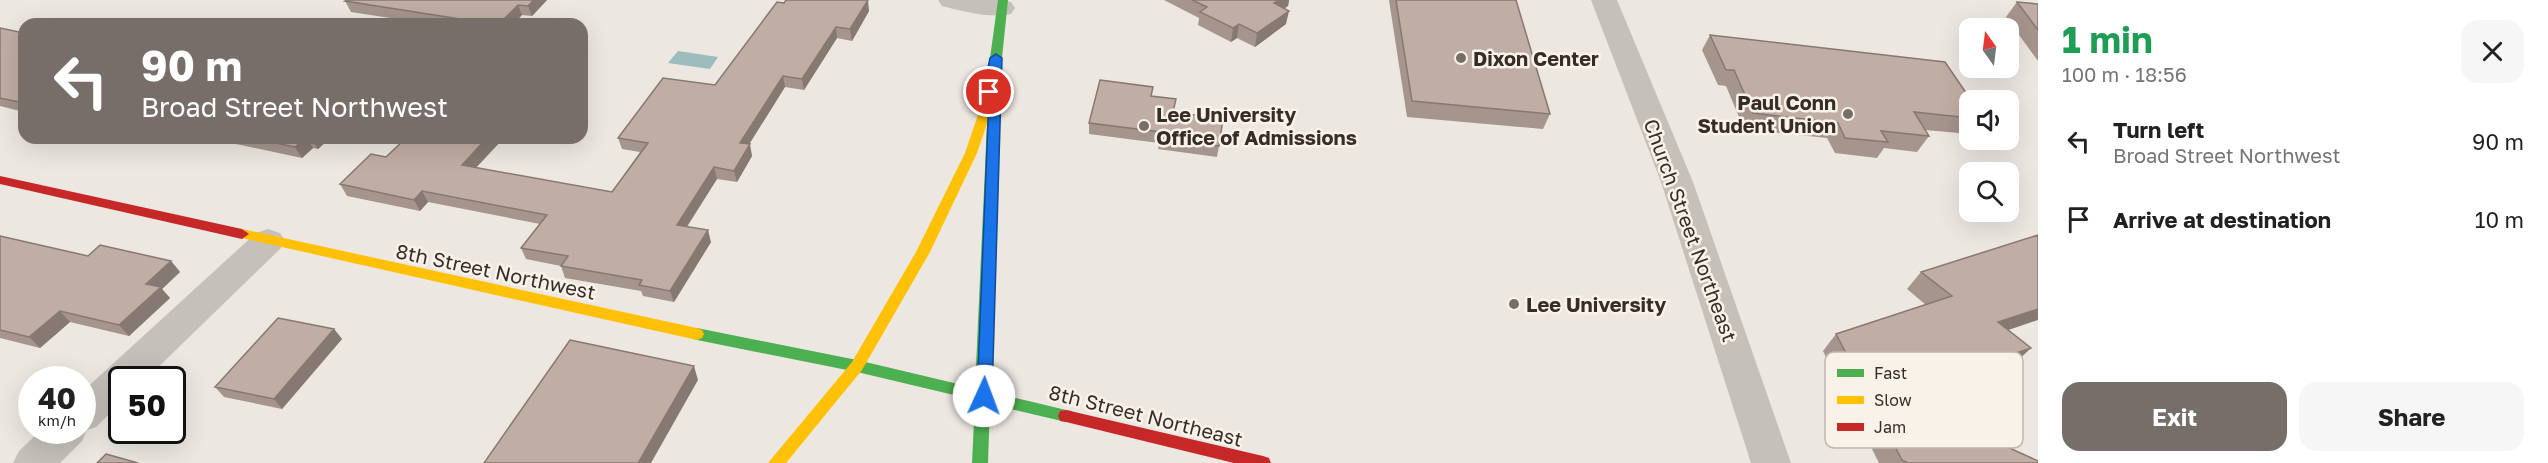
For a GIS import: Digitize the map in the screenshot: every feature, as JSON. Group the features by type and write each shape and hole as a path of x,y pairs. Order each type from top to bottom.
{"street":[{"path":"776,463 857,366 923,252 971,153 986,109 1003,4 951,0"},
{"name":"Church Street Northeast","path":"1604,0 1677,183 1771,463"},
{"path":"980,463 996,58"},
{"name":"8th Street Northwest","path":"0,180 632,321 857,366 984,396"},
{"path":"96,403 268,241"},
{"name":"8th Street Northeast","path":"984,396 1263,463"},
{"path":"33,463 53,444"}],"water":[{"path":"678,51 718,57 710,69 668,63"}],"building":[{"path":"534,0 528,6 518,5 505,18 454,18 345,1"},
{"path":"786,0 868,0 850,29 836,27 802,79 783,76 740,143 750,144 734,171 714,167 677,225 708,230 670,291 639,285 642,280 561,266 568,256 521,248 547,215 422,191 414,200 340,184 371,154 386,157 400,144 481,144 462,165 612,192 648,143 618,138 663,78 715,85 777,2 784,3"},
{"path":"1192,0 1279,0 1274,3 1289,11 1257,33 1239,24 1233,28 1200,12 1207,7"},
{"name":"Dixon Center","path":"1396,0 1516,0 1550,114 1412,101"},
{"path":"2017,2 2038,4 2038,30"},
{"path":"0,28 18,32 18,102 0,98"},
{"name":"Paul Conn Student Union","path":"1710,35 1945,62 1964,90 1959,90 1959,117 1914,112 1929,136 1881,131 1888,142 1845,138 1838,123 1753,113 1734,70 1726,70"},
{"name":"Lee University Office of Admissions","path":"1100,80 1153,87 1151,96 1176,99 1173,112 1223,119 1219,146 1160,138 1161,132 1089,123"},
{"path":"281,144 299,144 295,147"},
{"path":"2038,235 2038,309 1998,322 2031,348 2019,352 1845,352 1836,334 1952,296 1921,272"},
{"path":"0,236 88,256 100,245 171,261 146,284 161,287 119,325 60,311 29,337 0,330"},
{"path":"278,318 334,329 274,399 215,387"},
{"path":"570,340 694,366 638,463 484,463"},
{"path":"1896,448 2009,448 2038,463 1908,463 1902,460"},
{"path":"106,454 138,463 97,463"}],"traffic: fast":[{"path":"980,463 996,58 1003,0"},
{"path":"697,334 857,366 1066,416"}],"traffic: slow":[{"path":"776,463 857,366 923,252 971,153 986,109 996,58"},
{"path":"242,234 697,334"}],"traffic: jam":[{"path":"0,180 242,234"},
{"path":"1066,416 1263,463"}],"place":[{"name":"Dixon Center","path":"1461,58"},
{"name":"Paul Conn Student Union","path":"1848,114"},
{"name":"Lee University Office of Admissions","path":"1144,126"},
{"name":"Lee University","path":"1514,304"}],"route":[{"path":"984,396 996,58 989,92"}]}
